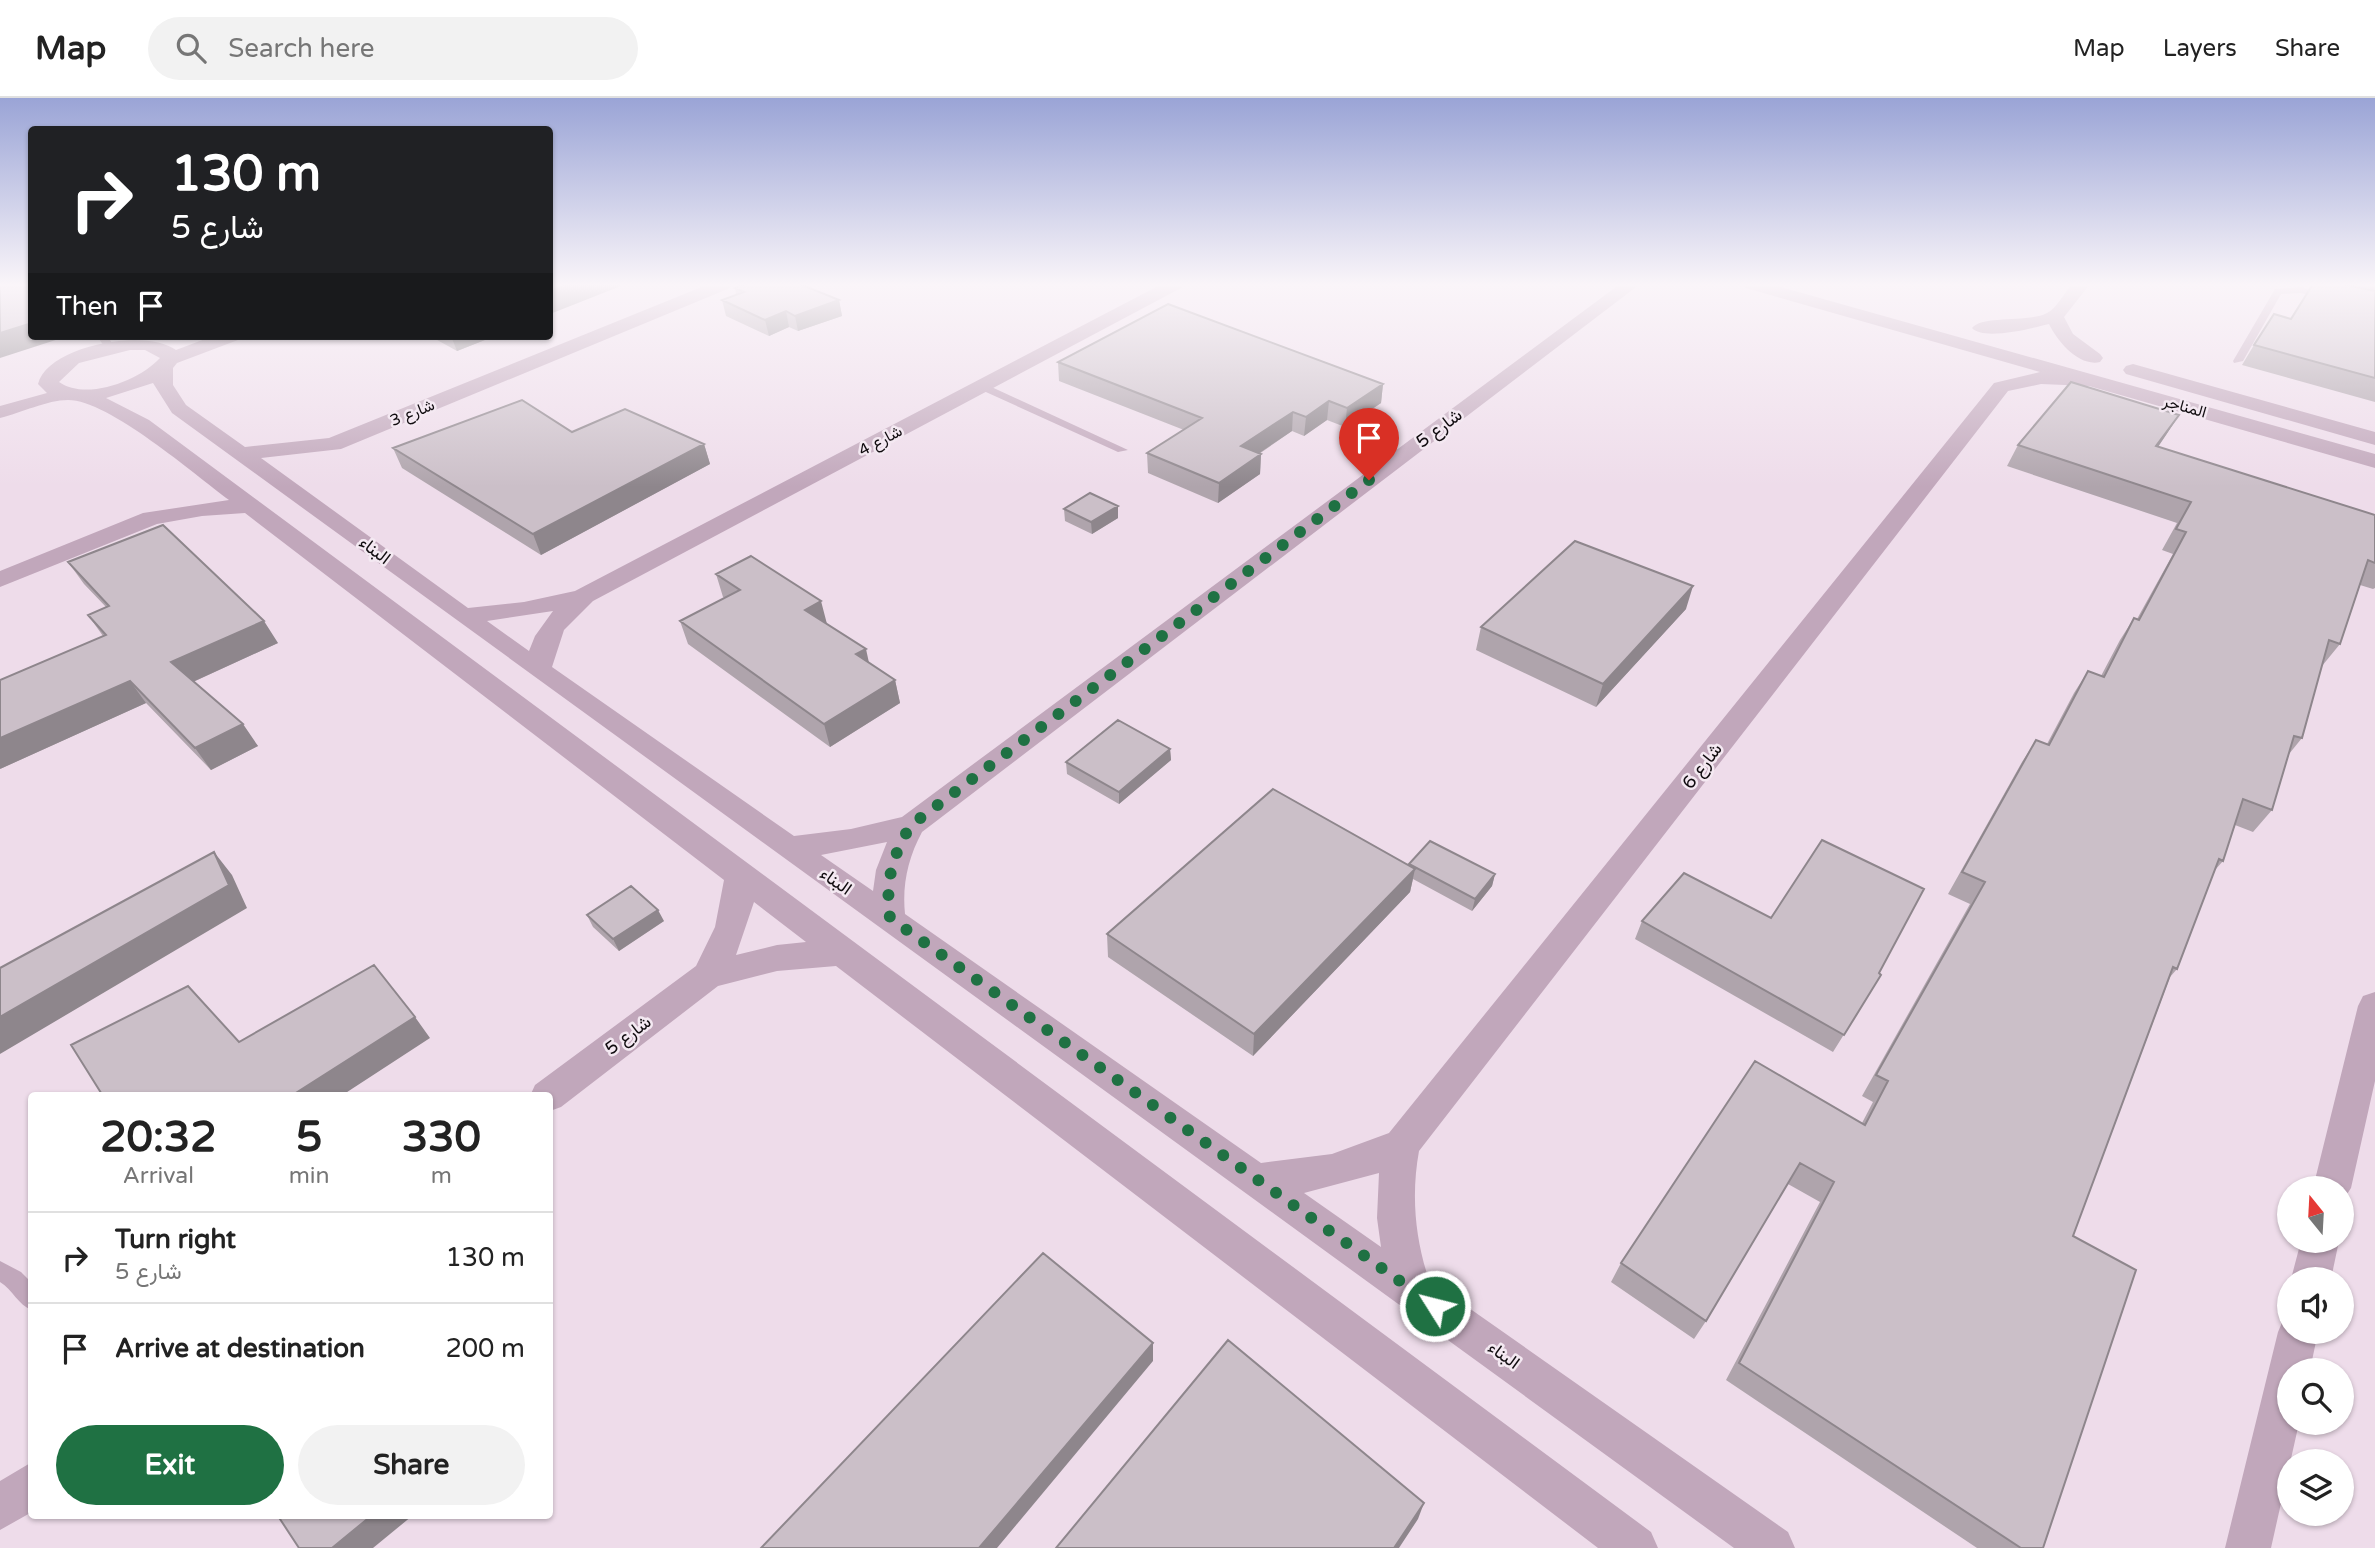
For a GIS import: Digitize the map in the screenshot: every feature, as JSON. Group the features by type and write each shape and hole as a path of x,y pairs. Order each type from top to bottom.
{"street":[{"path":"87,352 50,376 48,384 53,390 75,394 142,424 1635,1548"},
{"path":"141,352 160,357 178,352"},
{"path":"0,412 75,394 138,383 166,352"},
{"name":"شارع 3","path":"291,487 306,465 333,444 559,352"},
{"name":"شارع 4","path":"539,668 541,649 549,631 564,612 584,596 1046,352"},
{"name":"شارع 5","path":"788,848 851,840 911,825 1541,352"},
{"path":"1983,352 1998,375 2001,387 2041,379 2091,380"},
{"name":"المناجر","path":"2020,352 2091,380 2375,461"},
{"name":"المناجر","path":"2068,352 2375,439"},
{"path":"2089,352 2106,362"},
{"name":"البناء","path":"160,357 163,385 179,409 291,487 463,616 1772,1548"},
{"name":"شارع 6","path":"1412,1290 1399,1252 1394,1214 1394,1179 1402,1145 2001,387"},
{"name":"شارع 3","path":"241,454 333,444"},
{"path":"150,518 180,494 199,468"},
{"path":"0,580 150,518 202,509 250,506"},
{"name":"شارع 4","path":"463,616 524,610 584,596"},
{"name":"شارع 5","path":"890,918 887,894 890,870 911,825"},
{"name":"شارع 5","path":"553,1092 708,975 724,949 734,923 740,899 740,875"},
{"name":"شارع 5","path":"708,975 777,958 844,952"},
{"path":"2335,1176 2375,1006"},
{"name":"شارع 6","path":"1258,1180 1297,1179 1335,1172 1370,1161 1402,1145"},
{"path":"2248,1548 2277,1423"},
{"path":"0,1508 28,1487"}],"lane":[{"path":"2238,361 2243,352"},
{"path":"981,386 1122,450"},
{"path":"0,1271 14,1279 28,1295"}],"shaded area":[{"path":"0,352 2375,352 2375,1548 0,1548"}],"building":[{"path":"1078,352 1296,352 1383,384 1347,408 1329,401 1306,417 1293,412 1241,446 1261,454 1219,483 1147,453 1202,418 1058,362"},
{"path":"2278,352 2375,352 2375,378"},
{"path":"2071,382 2179,415 2156,446 2375,515 2375,563 2368,560 2340,644 2329,640 2302,738 2294,736 2272,810 2243,799 2223,861 2219,859 2177,969 2173,967 2073,1236 2136,1270 2043,1548 2021,1548 1739,1363 1834,1182 1800,1163 1706,1321 1621,1263 1755,1061 1865,1125 1888,1081 1876,1075 1985,882 1962,872 2036,740 2049,745 2088,671 2104,677 2134,618 2139,620 2186,532 2176,529 2191,502 2018,445"},
{"path":"522,400 572,432 625,409 704,444 533,534 393,448"},
{"path":"1090,493 1118,506 1091,522 1064,509"},
{"path":"163,525 264,621 171,662 243,724 195,748 130,681 0,738 0,680 106,635 88,615 109,606 68,562"},
{"path":"1575,541 1693,586 1603,684 1481,627"},
{"path":"751,556 821,601 805,610 866,649 856,654 895,680 824,724 680,621 740,590 716,574"},
{"path":"1118,720 1170,749 1119,792 1066,762"},
{"path":"1273,789 1415,869 1254,1034 1107,934"},
{"path":"1822,840 1924,889 1879,973 1881,975 1844,1035 1642,921 1684,873 1771,918"},
{"path":"1430,841 1495,874 1475,899 1409,864"},
{"path":"214,852 229,885 0,1017 0,968"},
{"path":"631,886 658,910 613,939 587,915"},
{"path":"374,965 415,1017 297,1092 100,1092 71,1045 188,986 239,1042"},
{"path":"1043,1253 1153,1343 979,1548 761,1548"},
{"path":"1228,1340 1424,1503 1394,1548 1056,1548"},
{"path":"280,1519 367,1519 332,1548 299,1548"}],"route":[{"path":"1369,480 911,825 898,846 890,870 887,894 890,918 1435,1306"}]}
